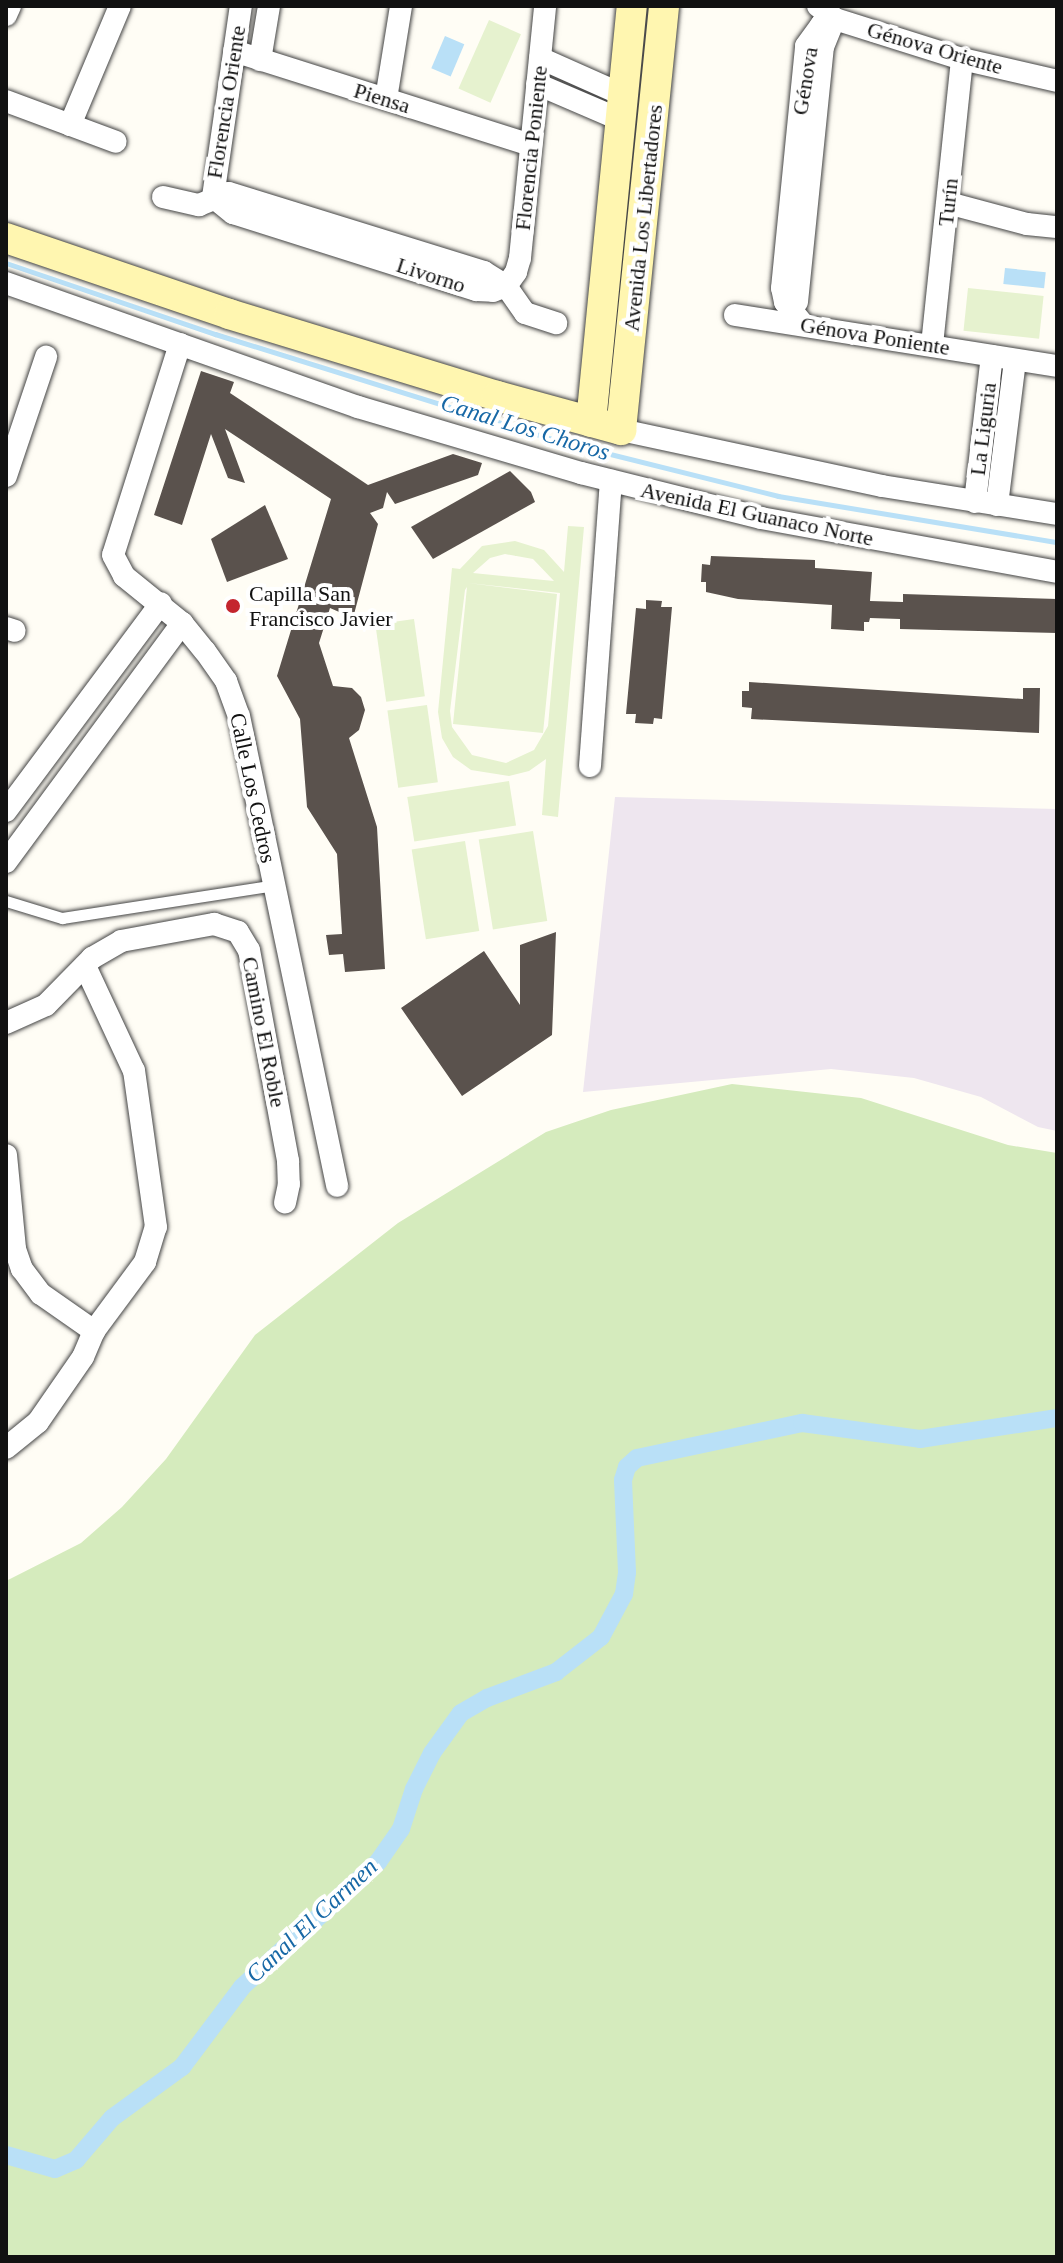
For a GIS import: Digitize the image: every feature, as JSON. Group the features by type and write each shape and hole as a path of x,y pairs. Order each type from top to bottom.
{"street":[{"path":"6,15 10,6"},
{"path":"70,125 120,6"},
{"name":"Florencia Oriente","path":"213,197 241,6"},
{"name":"Florencia Oriente","path":"260,60 269,6"},
{"path":"386,99 401,6"},
{"name":"Florencia Poniente","path":"506,286 516,272 520,258 545,6"},
{"name":"Avenida Los Libertadores","path":"591,422 632,6"},
{"name":"Avenida Los Libertadores","path":"621,430 664,6"},
{"name":"Génova Oriente","path":"826,13 962,59 1057,81"},
{"name":"Génova","path":"802,323 797,289 802,170 826,13"},
{"name":"Piensa","path":"234,51 531,145"},
{"path":"540,58 622,107"},
{"name":"Turín","path":"932,345 962,59"},
{"path":"537,84 622,107"},
{"path":"6,101 116,142"},
{"name":"Livorno","path":"163,197 195,205 229,193 358,242 484,272 506,286 525,313 556,323"},
{"path":"948,203 1013,221 1057,227"},
{"path":"6,238 229,314 621,430 882,486 1057,514"},
{"path":"607,256 622,264 638,259"},
{"name":"Avenida El Guanaco Norte","path":"6,283 358,407 611,481 761,518 1057,572"},
{"name":"Génova Poniente","path":"735,315 777,323 802,323 1015,360"},
{"name":"Calle Los Cedros","path":"180,344 113,555 124,576 182,623 226,681 239,716 337,1186"},
{"name":"La Liguria","path":"986,503 992,356"},
{"path":"6,476 16,416 46,357"},
{"path":"1015,360 1057,366"},
{"name":"La Liguria","path":"986,503 1015,360"},
{"path":"590,766 611,481"},
{"path":"6,811 161,603"},
{"path":"6,862 182,623"},
{"name":"Camino El Roble","path":"85,966 110,946 137,937 214,924 231,927 243,937 249,950 288,1161 285,1203"},
{"path":"6,1023 46,1005 85,966 134,1071 156,1214 154,1239 145,1262 94,1331 83,1357 38,1422 6,1448"},
{"path":"6,1155 15,1249 22,1269 41,1294 94,1331"}],"lane":[{"path":"6,901 62,918 274,885"}],"shaded area":[{"path":"615,797 1057,809 1057,1131 1038,1127 981,1097 914,1078 831,1069 583,1092"}],"green space":[{"path":"489,20 521,34 490,103 458,89"},
{"path":"968,288 1044,296 1039,339 964,331"},
{"path":"568,526 584,527 558,817 542,815 546,759 529,771 509,776 471,770 453,757 442,738 438,712 452,568 460,569 482,546 515,541 544,550 564,572","holes":["505,554 533,559 554,581 473,573 490,558","468,583 560,593 548,726 534,750 506,763 472,755 452,727 450,711 465,590 467,587 453,724 543,733 557,594"]},
{"path":"414,619 425,696 386,702 375,624"},
{"path":"427,705 438,782 398,788 387,711"},
{"path":"509,781 516,825 414,842 407,797"},
{"path":"533,831 547,921 493,929 479,840"},
{"path":"465,841 479,931 426,939 412,849"},
{"path":"732,1084 861,1098 1008,1145 1057,1153 1057,2257 6,2257 6,1581 81,1543 122,1507 166,1459 255,1335 398,1223 546,1132 611,1110"}],"water":[{"path":"445,36 464,44 451,76 431,68"},
{"path":"1005,268 1046,272 1044,288 1003,284"}],"building":[{"path":"201,371 234,382 230,393 368,485 453,454 482,463 478,475 395,504 387,492 383,508 370,513 378,524 353,618 330,608 319,643 333,686 352,688 361,697 365,710 359,730 349,738 377,827 385,969 345,972 343,954 329,955 326,935 342,934 337,854 307,807 300,719 277,676 331,499 225,429 245,483 228,478 211,434 182,525 154,515"},
{"path":"510,471 531,492 535,502 433,559 411,527"},
{"path":"265,505 288,559 227,582 211,539"},
{"path":"711,556 815,560 815,568 872,572 870,601 903,602 903,594 1057,599 1057,633 900,629 900,619 870,618 869,622 864,622 864,631 831,629 832,605 738,599 706,592 706,582 701,582 702,564 710,565"},
{"path":"646,600 662,601 661,607 672,607 662,719 654,718 653,724 635,723 636,714 626,714 636,608 646,609"},
{"path":"749,682 1023,699 1023,688 1040,688 1039,733 751,719 752,708 742,707 742,691 749,691"},
{"path":"556,932 552,1035 462,1096 401,1008 484,951 520,1005 520,945"}],"waterway":[{"name":"Canal Los Choros","path":"6,263 215,334 566,443 778,496 1057,542"},
{"name":"Canal El Carmen","path":"6,2155 55,2169 76,2160 112,2118 182,2067 242,1987 378,1862 401,1829 414,1789 432,1753 461,1713 487,1698 556,1672 601,1637 624,1594 627,1572 623,1480 627,1467 637,1458 802,1423 920,1439 1057,1418"}],"place":[{"name":"Capilla San Francisco Javier","path":"233,606"}]}
